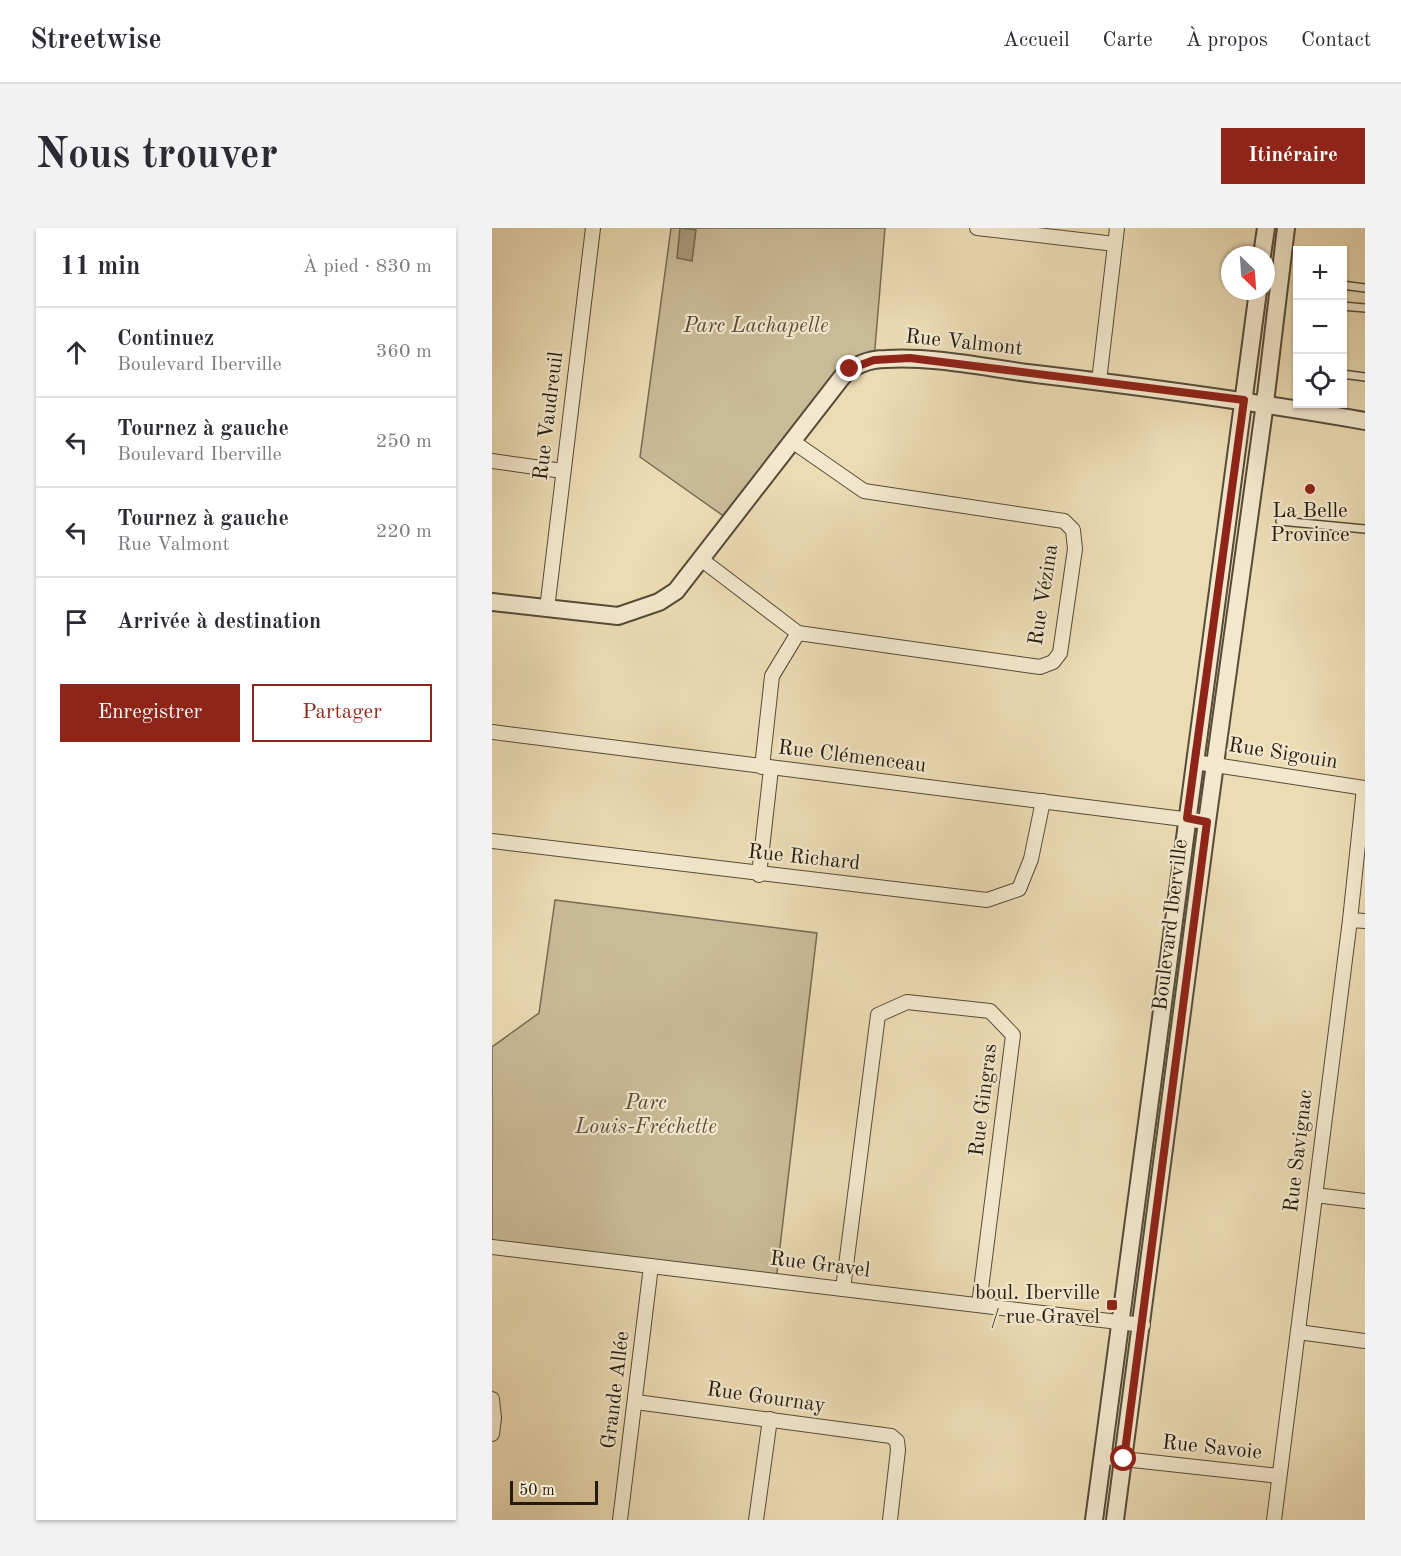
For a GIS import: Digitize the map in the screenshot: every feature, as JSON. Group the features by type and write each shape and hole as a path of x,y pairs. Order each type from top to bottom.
{"street":[{"name":"Rue Vaudreuil","path":"547,609 593,228"},
{"path":"977,228 1115,244"},
{"path":"1099,381 1117,228"},
{"path":"1263,246 1266,228"},
{"name":"Boulevard Iberville","path":"1115,1520 1143,1325 1286,228"},
{"name":"Boulevard Iberville","path":"1094,1520 1105,1457 1187,818 1257,300"},
{"name":"Rue Valmont","path":"492,602 618,616 639,610 676,591 850,369 874,360 910,358 1099,381 1265,403 1365,420"},
{"name":"Rue Vézina","path":"702,560 798,633 1040,666 1053,662 1060,653 1075,549 1073,530 1064,521 864,491 792,441"},
{"path":"492,461 563,471"},
{"path":"759,875 772,676 798,633"},
{"name":"Rue Clémenceau","path":"492,732 1207,822"},
{"name":"Rue Sigouin","path":"1195,762 1365,788"},
{"name":"Rue Savignac","path":"1274,1520 1365,788"},
{"name":"Rue Richard","path":"492,841 759,875 987,900 1019,890 1031,859 1043,801"},
{"path":"1350,920 1365,921"},
{"name":"Rue Gingras","path":"843,1289 878,1015 907,1002 990,1011 1013,1035 979,1305"},
{"path":"1315,1195 1365,1201"},
{"name":"Rue Gravel","path":"492,1247 1143,1325"},
{"name":"Grande Allée","path":"620,1520 651,1266"},
{"path":"1298,1332 1365,1341"},
{"path":"492,1399 494,1418 492,1434"},
{"name":"Rue Gournay","path":"636,1402 891,1436 897,1441 898,1450 890,1520"},
{"path":"756,1520 770,1419"},
{"name":"Rue Savoie","path":"1105,1457 1279,1476"}],"lane":[{"path":"1347,286 1365,288"},
{"path":"1347,306 1365,308"},
{"path":"1347,375 1365,377"},
{"path":"1280,521 1365,529"}],"green space":[{"name":"Parc Lachapelle","path":"671,228 885,228 874,360 861,363 732,522 640,457"},
{"name":"Parc Louis-Fréchette","path":"555,900 817,933 776,1281 492,1247 492,1047 539,1013"}],"shaded area":[{"path":"680,228 696,230 692,261 677,258"}],"place":[{"name":"La Belle Province","path":"1310,489"},
{"name":"boul. Iberville / rue Gravel","path":"1112,1305"}],"route":[{"path":"850,369 874,360 910,358 1244,400 1187,818 1207,822 1124,1459"}]}
